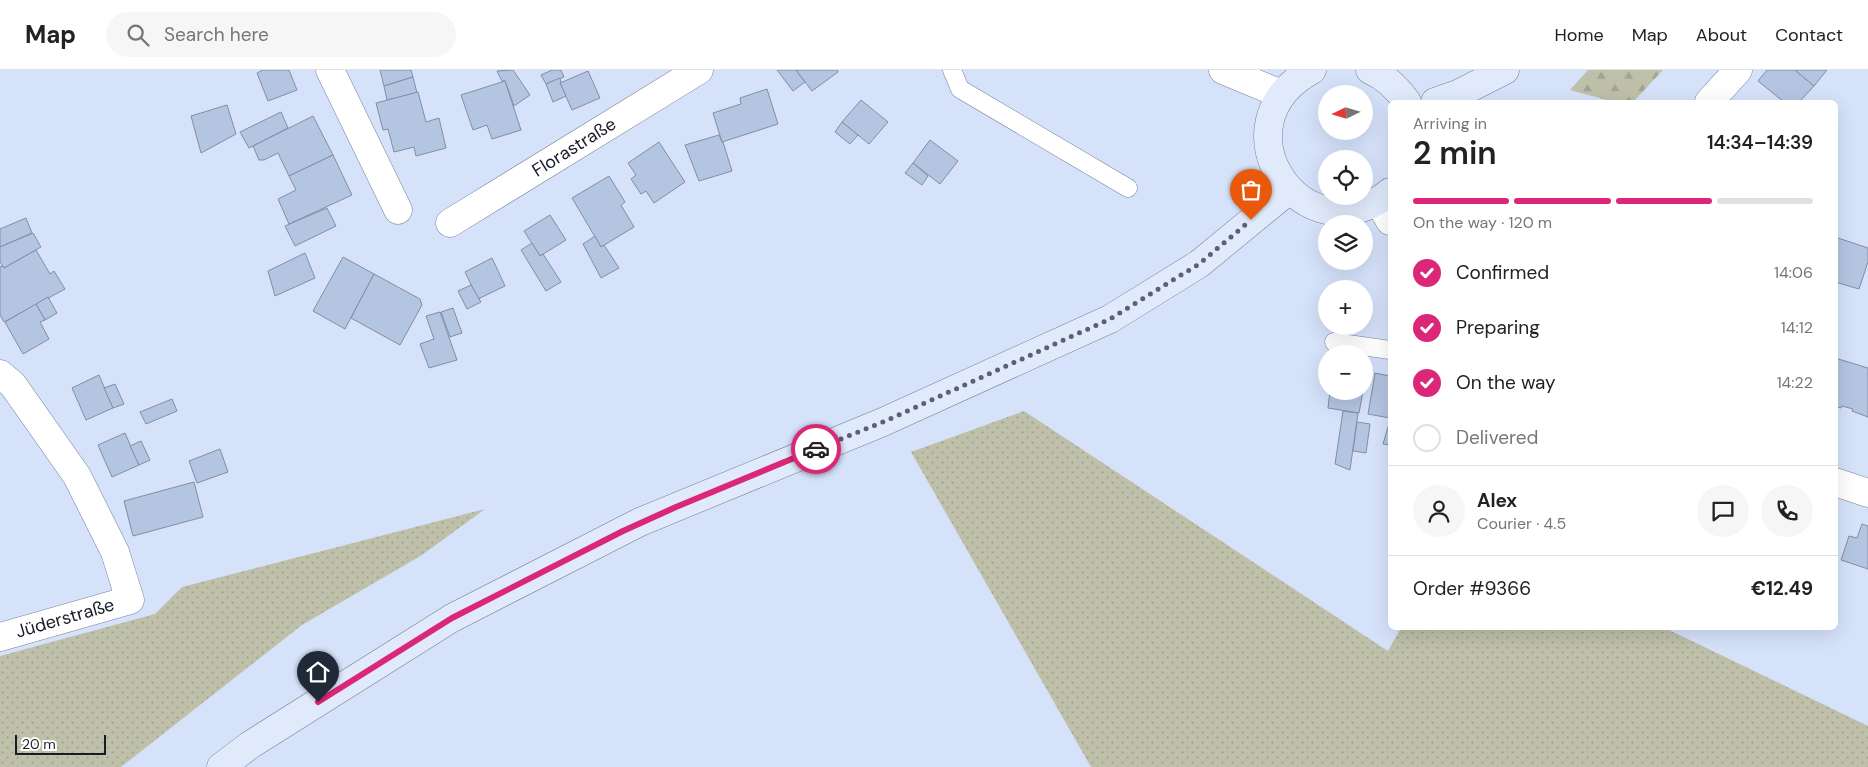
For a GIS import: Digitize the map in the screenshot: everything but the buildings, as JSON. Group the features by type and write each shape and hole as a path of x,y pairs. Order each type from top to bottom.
{"main road":[{"path":"1312,70 1298,78 1282,94 1272,113 1268,133 1270,154 1277,173 1289,190 1312,205 1339,212 1386,205"},
{"path":"1370,70 1384,76 1406,100"},
{"path":"1441,100 1458,94 1505,70"},
{"path":"221,767 250,745 452,618 631,526 883,422 1110,319 1199,264 1289,190"}],"street":[{"path":"330,70 398,210"},
{"name":"Florastraße","path":"450,223 699,70"},
{"path":"1223,70 1282,94"},
{"path":"1711,100 1738,70"},
{"name":"Jüderstraße","path":"0,374 13,385 77,476 115,552 130,600 0,637"},
{"path":"1838,483 1868,493"}],"lane":[{"path":"952,70 960,89 1128,188"},
{"path":"1334,342 1388,350"}],"green space":[{"path":"1588,70 1663,70 1635,100 1607,100 1570,90"},
{"path":"1024,411 1388,651 1400,630 1669,630 1868,726 1868,767 1091,767 911,452"},
{"path":"485,509 422,555 302,625 121,767 0,767 0,656 155,614 182,587"}],"way so far":[{"path":"816,449 883,422 1110,319 1199,264 1251,220"}],"route":[{"path":"318,702 452,618 640,522 816,449"}]}
